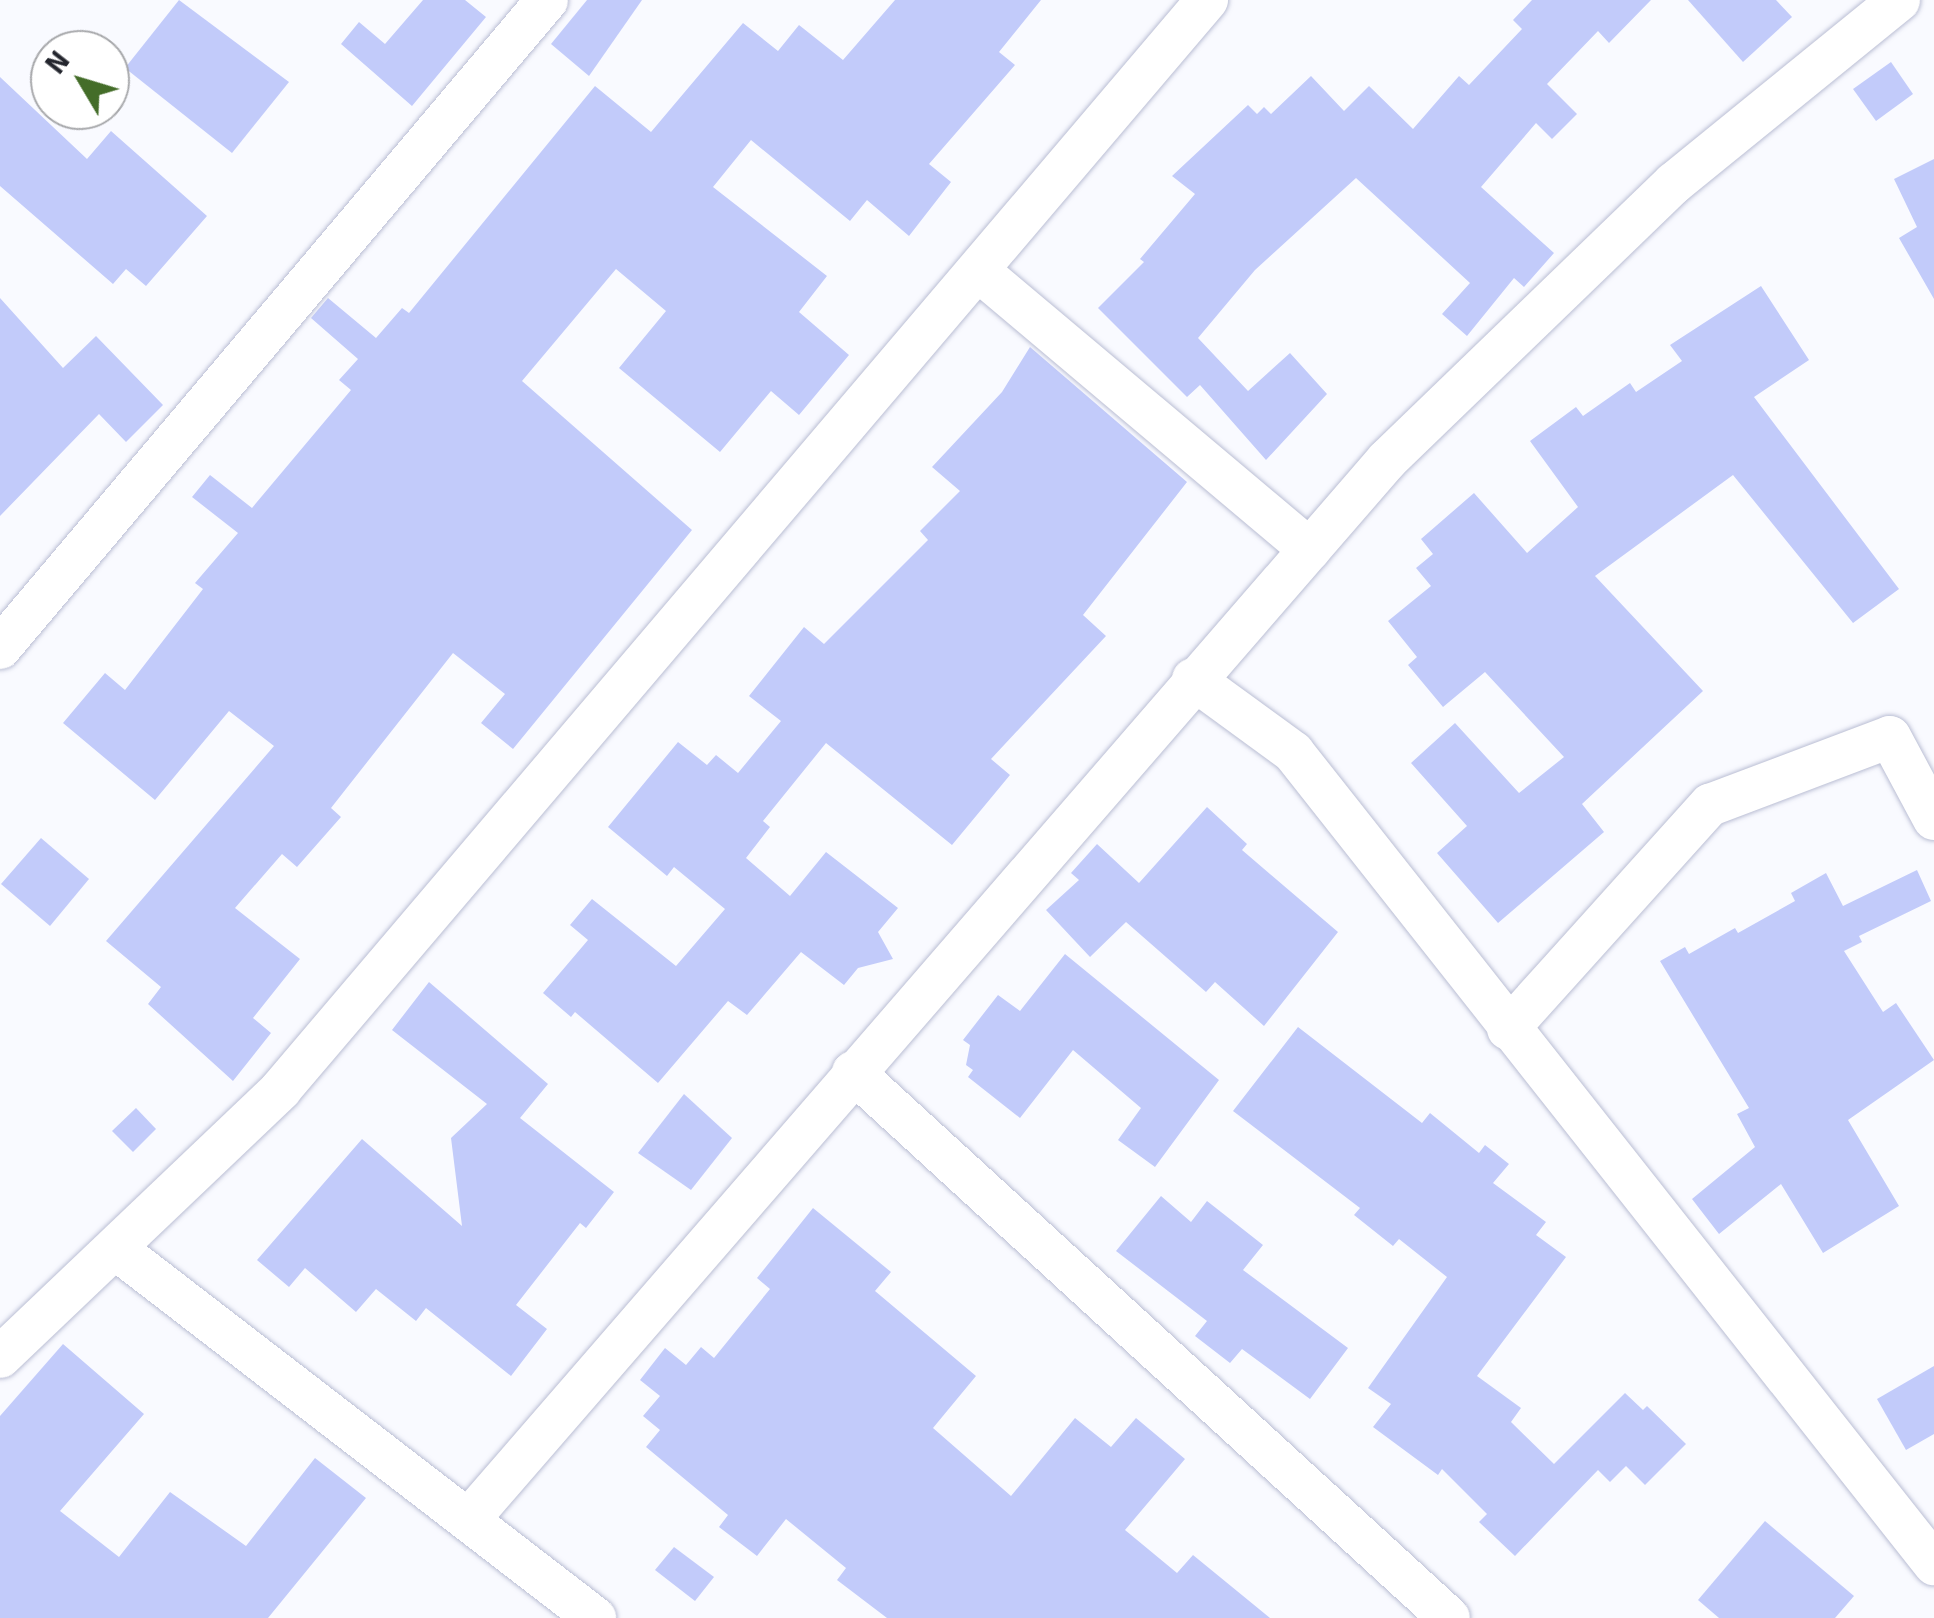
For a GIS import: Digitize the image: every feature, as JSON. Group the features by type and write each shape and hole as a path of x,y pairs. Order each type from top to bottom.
{"street":[{"path":"0,648 547,0"},
{"path":"0,1357 280,1090 980,272 1207,0"},
{"path":"470,1518 1193,679 1387,460 1674,183 1899,0"},
{"path":"980,272 1310,550"},
{"path":"1193,679 1293,752 1934,1564"},
{"path":"1508,1029 1710,805 1890,737 1934,819"},
{"path":"853,1072 1449,1618"},
{"path":"116,1248 595,1618"}],"building":[{"path":"179,0 289,82 232,153 130,72 130,62"},
{"path":"423,0 465,0 486,17 412,106 341,44 359,22 385,44"},
{"path":"587,0 642,0 589,76 551,44"},
{"path":"895,0 1041,0 999,52 1015,65 929,164 951,182 909,236 867,200 850,221 751,140 713,187 827,276 799,312 849,355 799,415 771,391 720,452 619,368 666,311 616,269 522,381 692,530 513,749 481,723 505,694 453,653 331,808 341,817 297,867 282,854 235,908 300,959 253,1018 271,1033 233,1081 148,1004 161,987 106,941 274,746 229,711 155,800 63,723 105,673 125,690 203,589 195,583 238,533 192,497 210,475 252,508 351,390 339,380 358,359 311,318 328,298 376,338 402,308 409,313 595,86 651,132 743,23 778,51 799,25 843,60"},
{"path":"1532,0 1651,0 1609,43 1598,31 1547,84 1577,114 1552,139 1536,123 1481,187 1554,253 1524,287 1514,278 1467,336 1442,314 1470,283 1356,178 1255,270 1198,338 1248,391 1290,353 1327,394 1266,460 1200,385 1187,397 1098,308 1144,262 1140,259 1195,194 1172,176 1248,105 1257,114 1264,107 1271,114 1311,76 1344,111 1369,86 1413,129 1459,76 1469,85 1522,29 1513,20"},
{"path":"1688,0 1776,0 1792,17 1743,62"},
{"path":"1891,62 1913,94 1876,121 1853,89"},
{"path":"0,77 30,105 30,130 56,130 87,159 111,131 207,216 146,286 126,269 113,284 0,186"},
{"path":"1934,159 1934,299 1899,238 1917,227 1894,179"},
{"path":"1761,286 1809,360 1754,397 1899,589 1853,623 1733,475 1595,576 1703,691 1582,804 1604,832 1498,923 1437,853 1467,826 1411,763 1455,723 1519,793 1564,757 1485,672 1443,707 1408,665 1417,657 1388,621 1431,586 1416,568 1433,554 1421,539 1474,493 1527,553 1578,507 1530,441 1576,407 1583,416 1630,383 1636,392 1682,361 1670,345"},
{"path":"0,298 63,368 96,336 163,405 126,442 99,414 0,516"},
{"path":"1030,347 1187,482 1083,615 1106,636 991,759 1010,775 952,845 826,743 763,821 770,827 746,858 790,896 826,852 898,908 878,932 893,959 858,968 844,985 801,952 747,1015 728,1001 658,1083 575,1012 571,1017 543,993 588,940 570,925 592,899 676,966 725,909 674,867 667,876 608,827 678,742 707,765 716,755 738,773 781,721 749,696 804,627 824,644 928,540 920,531 960,491 932,467 1002,392"},
{"path":"1207,807 1247,844 1242,850 1338,932 1264,1026 1215,982 1206,992 1126,922 1090,957 1046,910 1079,880 1071,873 1097,844 1139,883"},
{"path":"41,838 89,879 50,926 1,884"},
{"path":"1917,870 1931,901 1859,936 1862,942 1844,951 1883,1012 1896,1003 1934,1060 1848,1120 1899,1206 1823,1253 1781,1184 1719,1234 1692,1199 1755,1147 1737,1114 1749,1108 1660,961 1685,947 1689,954 1735,928 1738,933 1795,901 1791,893 1826,873 1843,906"},
{"path":"1065,954 1219,1080 1155,1167 1118,1140 1141,1108 1073,1050 1020,1118 968,1077 973,1070 966,1065 970,1045 963,1040 998,995 1020,1011"},
{"path":"429,982 548,1084 520,1118 614,1192 586,1228 580,1223 516,1305 547,1329 511,1376 426,1308 416,1321 376,1289 356,1312 305,1268 289,1287 257,1260 362,1139 462,1226 451,1138 487,1104 392,1030"},
{"path":"1298,1027 1422,1123 1430,1113 1479,1153 1485,1145 1509,1164 1493,1183 1546,1222 1536,1235 1566,1257 1477,1376 1521,1408 1511,1422 1554,1464 1625,1393 1643,1410 1647,1406 1686,1444 1645,1485 1626,1466 1610,1482 1598,1470 1515,1556 1479,1522 1487,1514 1442,1469 1438,1475 1373,1427 1391,1404 1368,1388 1447,1277 1399,1239 1393,1246 1354,1215 1360,1208 1233,1111"},
{"path":"684,1094 732,1138 691,1190 638,1153"},
{"path":"136,1108 156,1129 133,1152 112,1131"},
{"path":"1161,1196 1191,1222 1207,1201 1263,1245 1243,1270 1348,1348 1310,1399 1242,1349 1230,1363 1195,1336 1207,1321 1116,1251"},
{"path":"813,1208 891,1272 875,1291 976,1376 933,1428 1011,1496 1075,1418 1111,1447 1136,1418 1185,1459 1125,1530 1177,1573 1193,1555 1270,1618 887,1618 837,1580 846,1568 786,1519 757,1556 719,1527 728,1515 646,1447 660,1430 643,1416 660,1396 640,1380 665,1348 686,1365 701,1347 714,1358 770,1289 757,1278"},
{"path":"63,1344 144,1414 60,1511 119,1557 170,1492 246,1546 315,1458 366,1498 268,1618 0,1618 0,1416"},
{"path":"1934,1366 1934,1434 1906,1450 1877,1399"},
{"path":"1765,1521 1854,1596 1835,1618 1719,1618 1698,1600"},
{"path":"674,1547 714,1577 695,1601 655,1570"}]}
